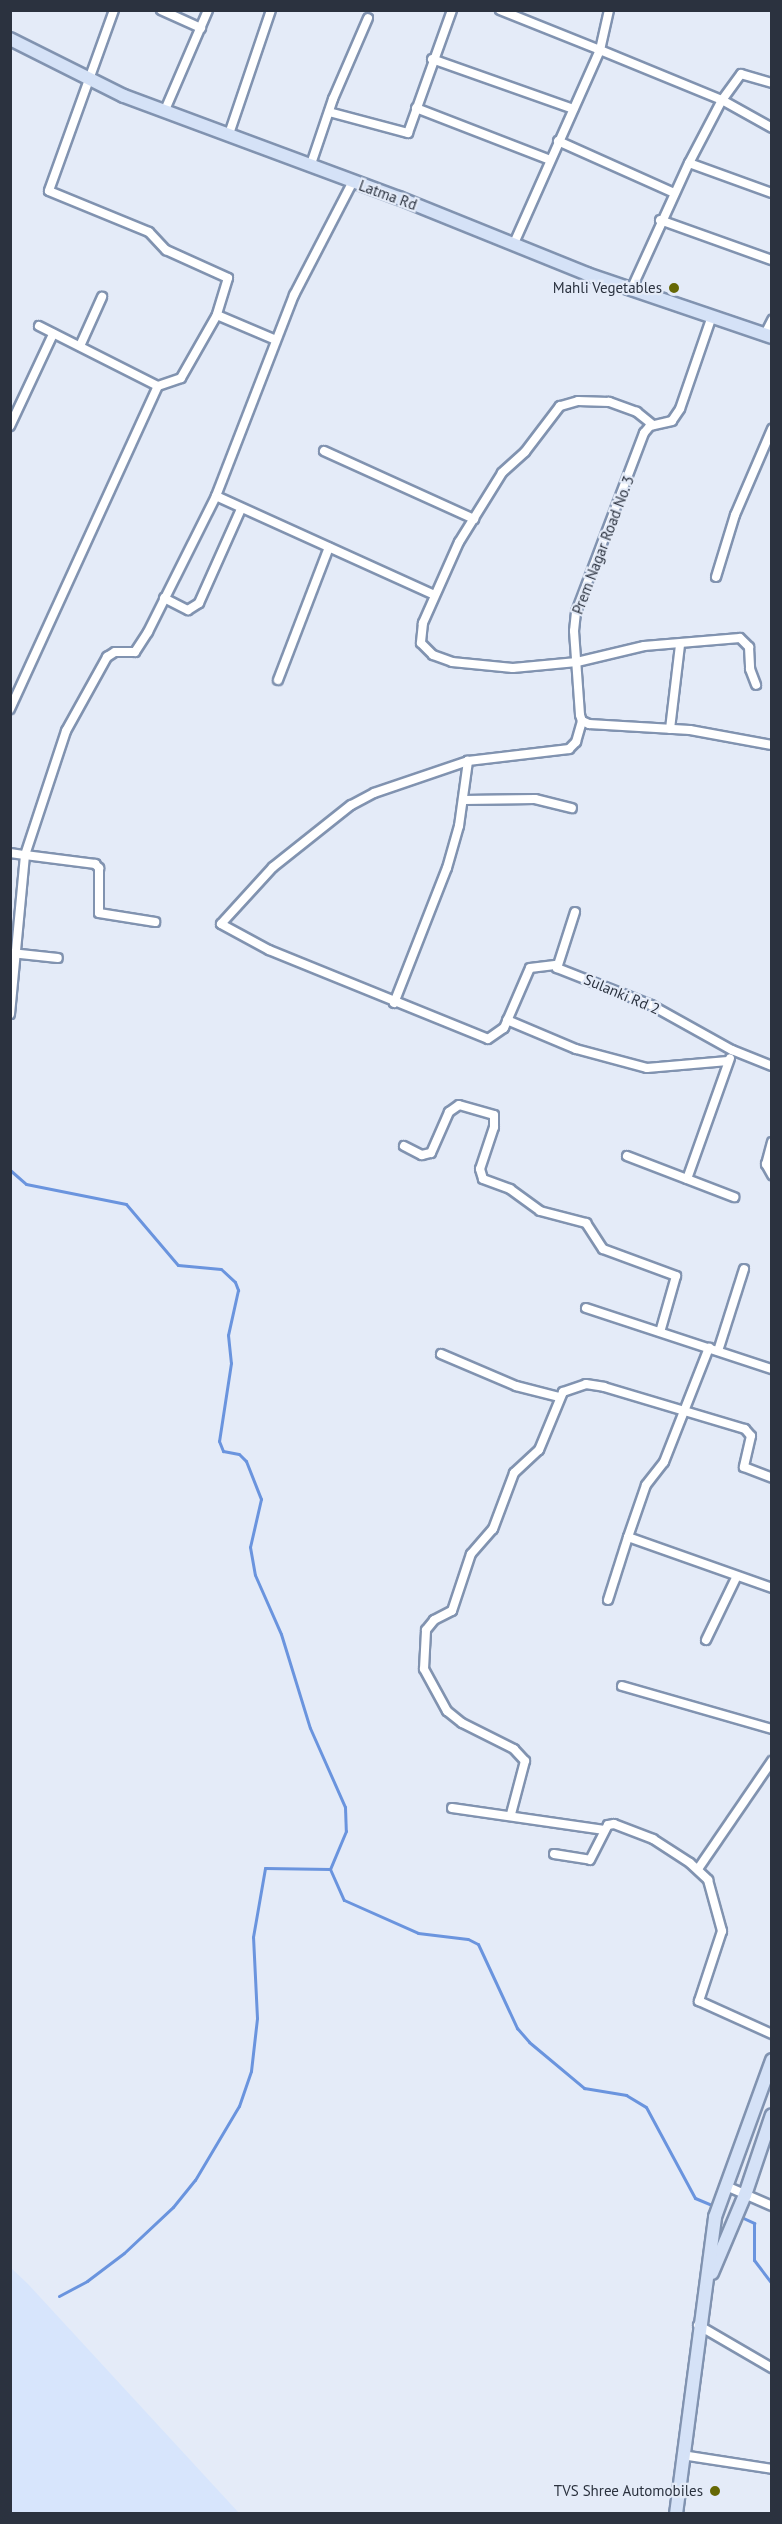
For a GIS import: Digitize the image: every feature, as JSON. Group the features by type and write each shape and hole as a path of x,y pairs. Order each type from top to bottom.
{"street":[{"path":"10,709 158,386 181,378 217,315 228,278 166,250 149,232 50,191 114,10"},
{"path":"161,10 201,28"},
{"path":"165,110 208,10"},
{"path":"230,134 271,10"},
{"path":"328,112 406,133 452,10"},
{"path":"500,10 722,100 771,128"},
{"path":"514,243 600,50 609,10"},
{"path":"311,164 328,112 368,18"},
{"name":"Latma Rd","path":"10,39 88,79 165,110 311,164 631,290 768,335"},
{"path":"432,59 573,109"},
{"path":"631,290 660,220 722,100 741,74 771,83"},
{"path":"416,108 550,160"},
{"path":"558,141 674,193"},
{"path":"689,163 771,193"},
{"path":"10,1014 13,953 25,855 72,718 107,657 115,652 137,651 216,496 276,340 314,252 353,181"},
{"path":"660,220 771,260"},
{"path":"80,346 102,297"},
{"path":"217,315 276,340"},
{"path":"712,316 680,409 669,423 653,424 637,412 609,402 566,403 502,473 474,519 434,595 420,636 424,648 433,655 465,664 513,668 577,662 644,646 680,645 735,638 745,640 756,686"},
{"path":"768,335 771,320"},
{"path":"39,326 158,386"},
{"path":"10,426 53,334"},
{"name":"Prem Nagar Road No. 3","path":"582,721 576,612 644,433 653,424"},
{"path":"716,577 735,515 771,429"},
{"path":"324,451 474,519"},
{"path":"216,496 434,595"},
{"path":"164,598 188,610 199,603 241,509"},
{"path":"278,680 329,547"},
{"path":"670,729 680,645"},
{"path":"575,912 555,966 530,968 507,1020 496,1037 488,1039 394,1003 222,926 222,919 273,867 351,806 374,793 468,761 569,749 576,742 582,721 670,729 771,745"},
{"path":"394,1003 447,868 464,800 468,761"},
{"path":"464,800 524,798 572,808"},
{"path":"10,853 95,864 99,868 99,913 155,922"},
{"path":"13,953 58,958"},
{"name":"Sulanki Rd 2","path":"555,966 651,1005 732,1050 771,1066"},
{"path":"507,1020 592,1054 646,1068 669,1069 729,1061"},
{"path":"687,1179 732,1050"},
{"path":"404,1146 422,1155 431,1153 449,1112 459,1105 494,1115 494,1127 480,1169 483,1179 510,1189 540,1211 586,1223 603,1249 676,1276 660,1332"},
{"path":"771,1142 766,1164 771,1175"},
{"path":"627,1156 735,1197"},
{"path":"608,1600 646,1485 664,1462 682,1410 713,1349 744,1269"},
{"path":"586,1308 771,1368"},
{"path":"441,1354 516,1386 559,1396"},
{"path":"511,1814 525,1761 514,1749 462,1723 447,1711 424,1669 426,1630 434,1620 453,1611 471,1554 493,1529 514,1473 538,1450 559,1396 571,1387 586,1384 682,1410 750,1432 744,1467 771,1478"},
{"path":"628,1537 771,1588"},
{"path":"706,1640 737,1576"},
{"path":"622,1686 771,1729"},
{"path":"698,1869 771,1761"},
{"path":"452,1808 511,1814 604,1830"},
{"path":"554,1854 590,1860 595,1858 604,1830 608,1825 621,1825 667,1847 698,1869 708,1880 722,1931 699,2001 771,2034"},
{"path":"676,2514 698,2325 715,2217 771,2060"},
{"path":"706,2285 743,2200 771,2115"},
{"path":"725,2188 743,2200 771,2206"},
{"path":"698,2325 771,2368"},
{"path":"682,2455 771,2469"}],"shaded area":[{"path":"11,2268 28,2284 239,2513 11,2513"}],"waterway":[{"path":"10,1170 26,1184 126,1204 178,1265 221,1269 235,1282 238,1290 228,1335 231,1363 219,1441 223,1451 239,1454 246,1461 261,1499 250,1547 255,1575 281,1634 310,1728 345,1807 346,1831 330,1869 344,1900 418,1933 468,1939 478,1944 517,2028 529,2042 584,2088 626,2095 646,2107 695,2198 716,2207"},
{"path":"59,2296 87,2281 124,2253 173,2207 195,2180 239,2106 251,2071 257,2018 253,1937 265,1868 330,1869"},
{"path":"739,2216 754,2223 754,2260 772,2284"}],"place":[{"name":"Mahli Vegetables","path":"674,288"},
{"name":"TVS Shree Automobiles","path":"715,2491"}]}
